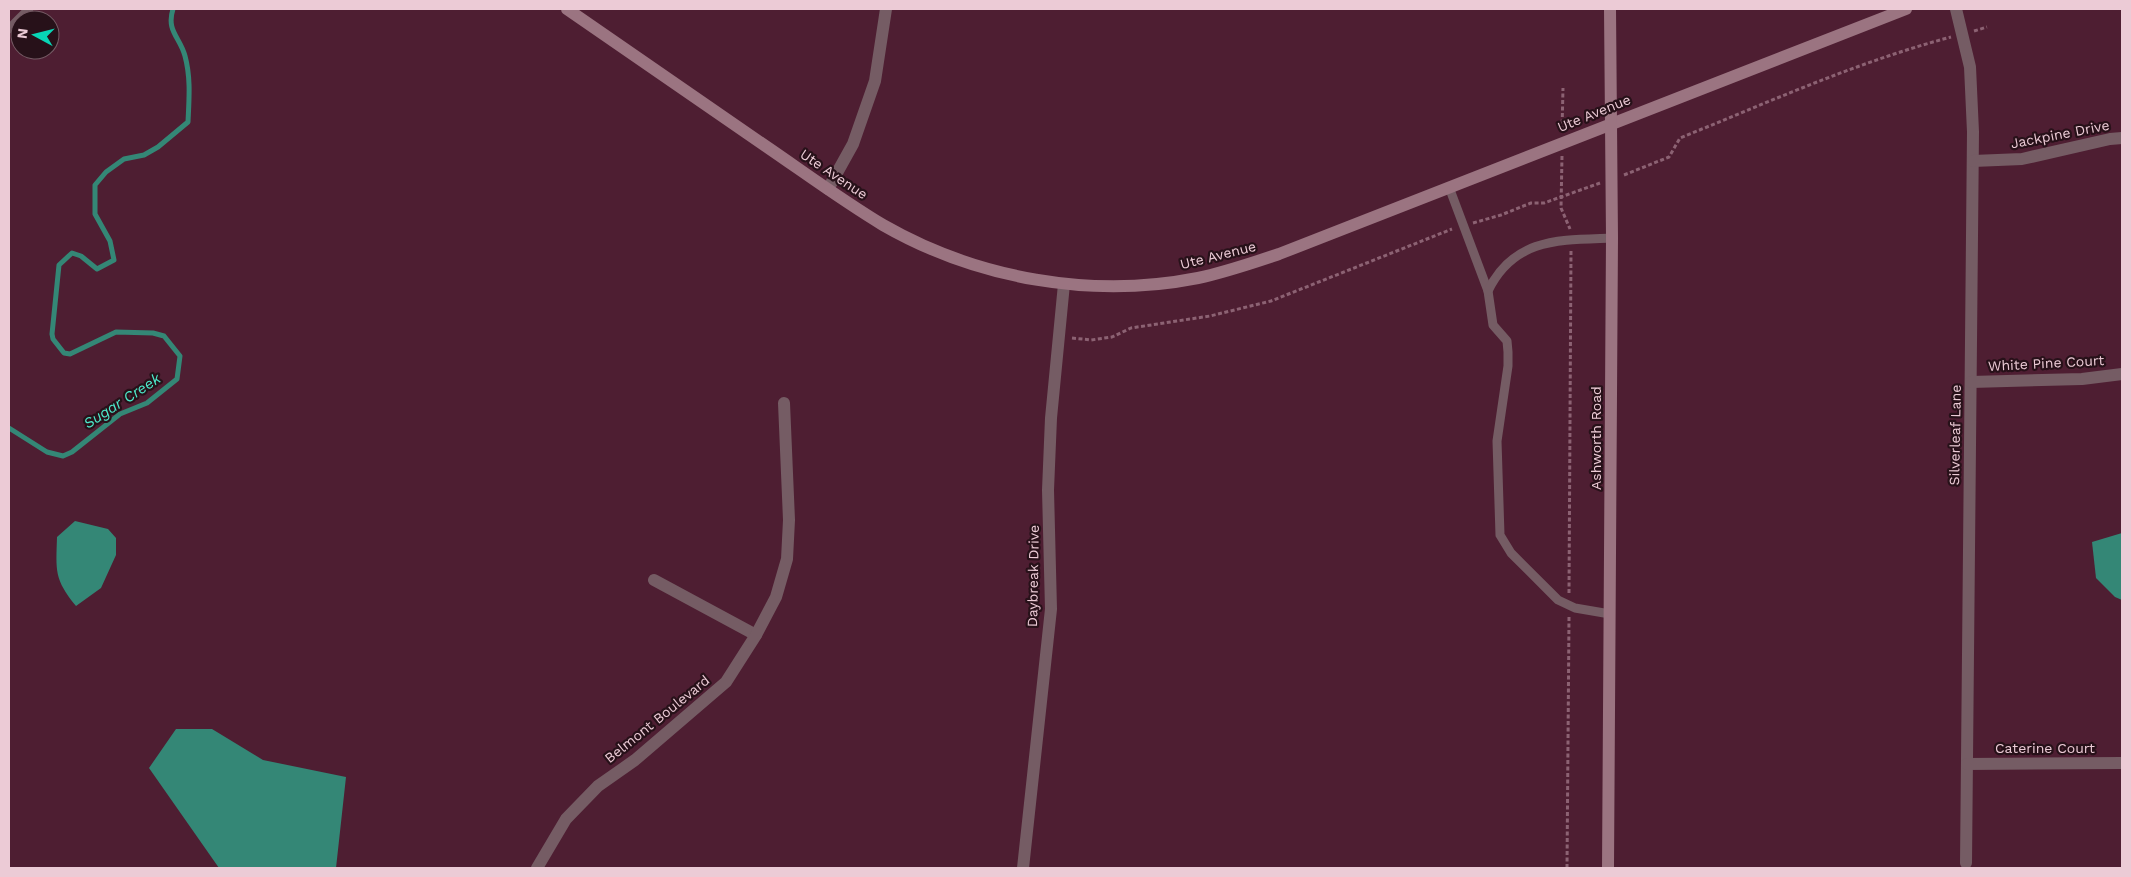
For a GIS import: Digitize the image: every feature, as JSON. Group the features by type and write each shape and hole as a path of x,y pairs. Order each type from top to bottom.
{"main road":[{"name":"Ute Avenue","path":"567,9 883,225 948,256 1009,274 1064,284 1126,286 1162,284 1232,270 1278,254 1906,9"},
{"name":"Ashworth Road","path":"1608,868 1612,238 1610,9"}],"street":[{"path":"828,189 853,144 875,80 886,9"},
{"name":"Silverleaf Lane","path":"1956,9 1970,67 1973,161 1966,863"},
{"name":"Jackpine Drive","path":"1973,161 2022,159 2122,138"},
{"name":"Daybreak Drive","path":"1022,868 1050,609 1048,490 1051,418 1064,284"},
{"name":"White Pine Court","path":"1971,382 2082,380 2122,374"},
{"name":"Belmont Boulevard","path":"537,868 566,819 598,786 635,760 726,682 756,635 776,596 787,558 789,520 784,403"},
{"path":"654,580 756,635"},
{"name":"Caterine Court","path":"1967,764 2122,763"}],"lane":[{"path":"9,29 29,9"},
{"path":"1449,187 1488,291 1493,325 1506,341 1508,352 1508,366 1498,440 1500,535 1510,553 1558,600 1592,612 1610,614"},
{"path":"1488,291 1502,267 1523,252 1543,243 1612,238"}],"path":[{"path":"1058,337 1091,340 1112,337 1131,328 1210,316 1271,300 1442,232 1501,216 1531,203 1544,203 1669,157 1680,138 1828,77 1908,48 1987,27"},
{"path":"1563,88 1561,208 1571,232 1567,868"}],"shaded area":[{"path":"75,521 108,529 116,538 116,555 101,588 76,606 60,581 56,558 57,537"},
{"path":"2122,533 2122,600 2115,597 2096,578 2092,542"},
{"path":"176,729 212,729 263,760 346,777 336,868 219,868 149,768"}],"waterway":[{"name":"Sugar Creek","path":"9,428 47,452 63,456 72,452 120,414 147,403 177,379 180,356 164,336 153,333 116,332 70,354 64,353 53,339 52,334 59,265 72,253 81,256 97,269 114,260 110,241 95,214 95,185 106,172 124,159 144,155 158,147 188,122 188,72 183,49 172,29 171,17 173,9"}]}
